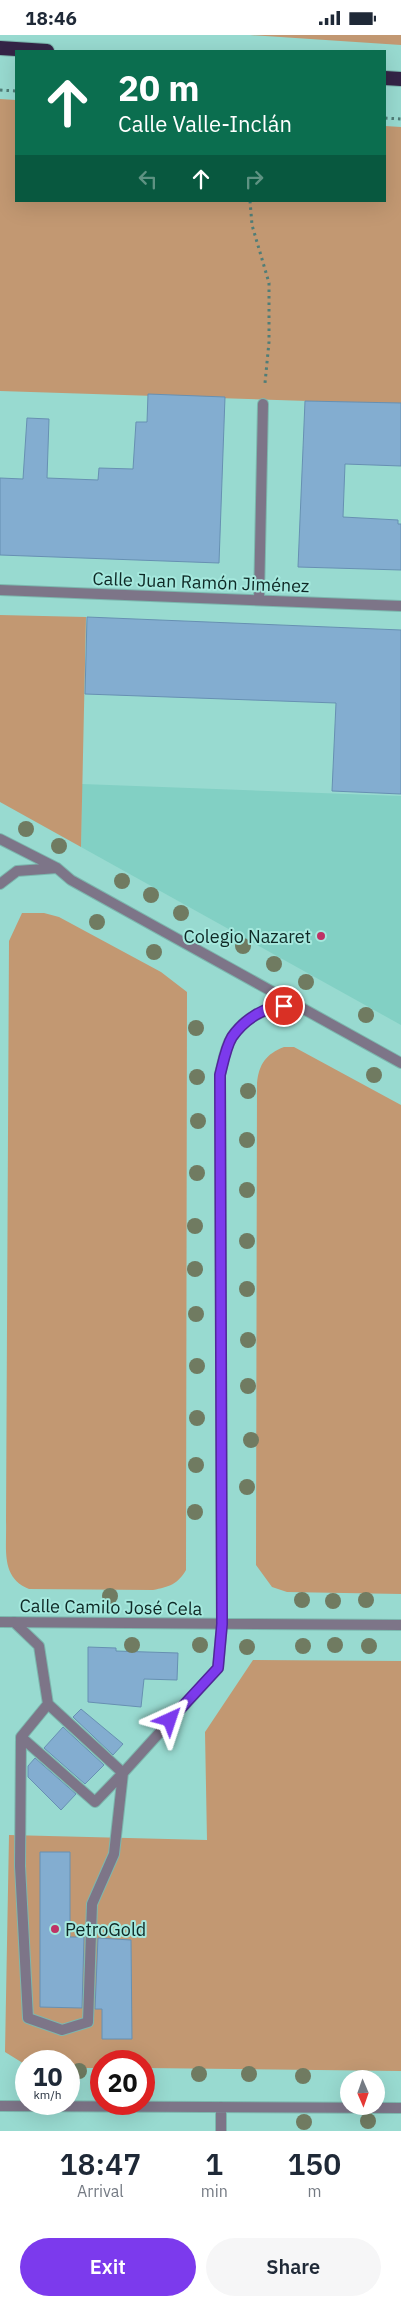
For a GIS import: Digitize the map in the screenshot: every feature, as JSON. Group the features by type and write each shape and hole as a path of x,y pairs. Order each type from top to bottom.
{"highway":[{"path":"0,48 31,50"},
{"path":"386,78 401,79"}],"street":[{"path":"259,600 263,404"},
{"name":"Calle Juan Ramón Jiménez","path":"0,590 401,606"},
{"path":"0,839 57,868 71,880 295,1006 401,1063"},
{"path":"0,884 17,871 57,868"},
{"path":"20,1737 95,1801 123,1773 218,1668 222,1624 220,1075 231,1038 254,1014 273,1007 295,1006"},
{"name":"Calle Camilo José Cela","path":"0,1622 401,1625"},
{"path":"14,1622 39,1646 48,1704 123,1773"},
{"path":"48,1704 20,1737 20,1866 28,2019 62,2030 88,2022 92,1904 114,1854 123,1773"},
{"path":"0,2106 401,2108"},
{"path":"221,2107 221,2131"}],"path":[{"path":"0,90 15,91"},
{"path":"386,118 401,119"},
{"path":"250,202 252,225 269,283 269,342 263,404"}],"shaded area":[{"path":"250,35 401,35 401,45"},
{"path":"0,99 15,100 15,202 386,202 386,126 401,127 401,404 0,391"},
{"path":"0,615 86,617 81,847 0,802"},
{"name":"Colegio Nazaret","path":"82,784 401,796 401,1025 81,847"},
{"path":"22,913 44,913 59,917 161,972 187,992 186,1570 180,1579 164,1588 153,1590 29,1589 13,1577 7,1561 9,941"},
{"path":"284,1047 294,1047 401,1105 401,1594 287,1592 272,1587 256,1565 257,1083 264,1061 272,1053"},
{"path":"253,1660 401,1661 401,2071 155,2068 155,2050 90,2050 90,2068 80,2068 80,2050 15,2050 15,2058 5,2052 9,1835 207,1840 205,1732"}],"building":[{"path":"148,394 225,397 219,563 0,555 0,478 23,479 27,418 49,419 47,478 98,480 99,468 133,469 136,422 147,422"},
{"path":"305,401 401,403 401,466 345,464 343,517 398,520 398,524 401,524 401,570 298,567"},
{"path":"87,617 401,630 401,794 332,791 336,703 85,694"},
{"path":"88,1647 116,1648 116,1651 178,1653 177,1680 144,1679 141,1707 88,1702"},
{"path":"81,1709 123,1744 113,1755 73,1717"},
{"path":"63,1727 104,1765 85,1784 44,1748"},
{"path":"35,1758 76,1794 61,1810 28,1777 28,1766"},
{"name":"PetroGold","path":"40,1852 70,1852 70,1937 84,1937 82,2008 40,2007"},
{"path":"98,1938 131,1940 132,2039 102,2039 102,2009 95,2009"}],"place":[{"name":"Colegio Nazaret","path":"321,936"},
{"name":"PetroGold","path":"55,1929"}],"route":[{"path":"170,1720 218,1668 222,1624 220,1075 231,1038 254,1014 273,1007 284,1006"}]}
